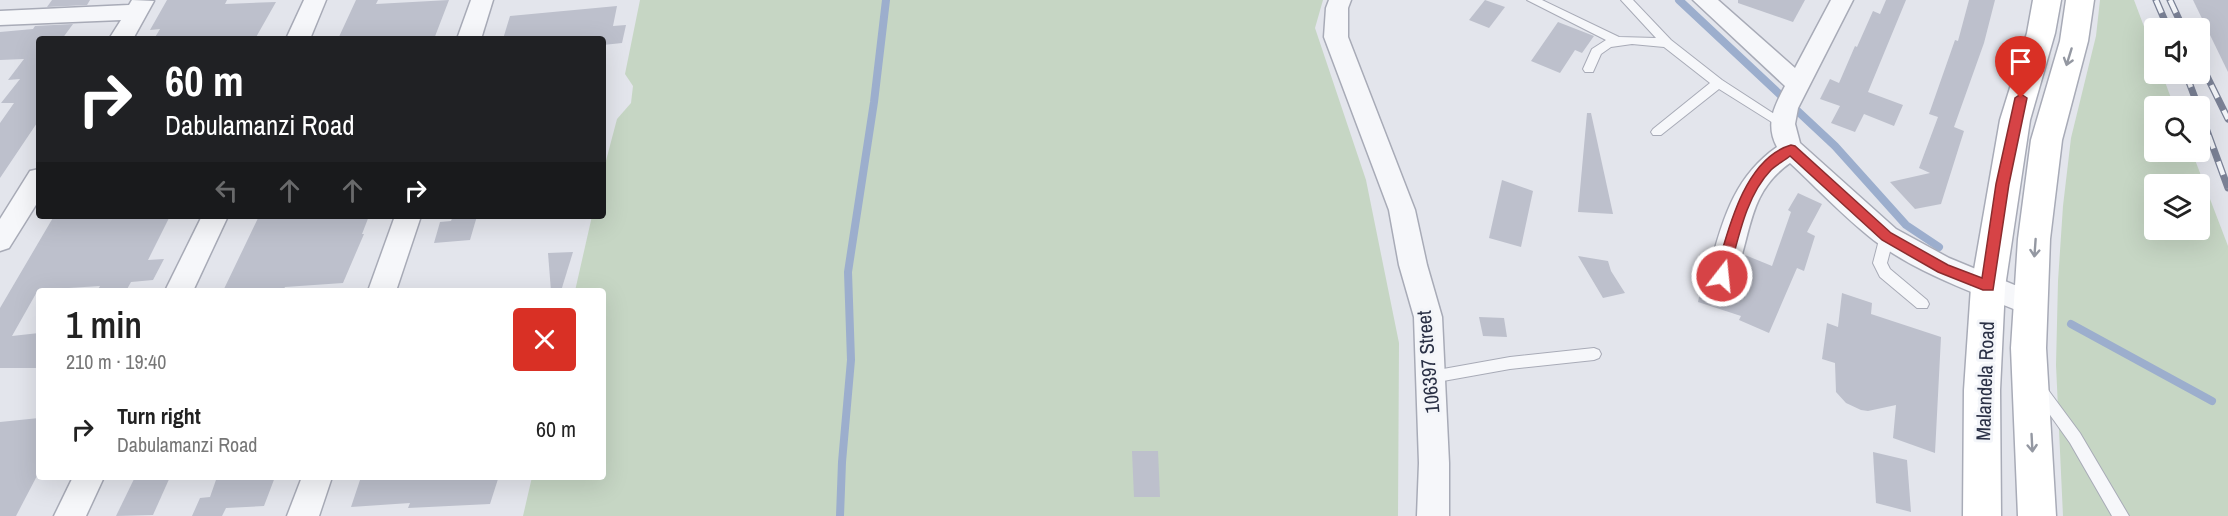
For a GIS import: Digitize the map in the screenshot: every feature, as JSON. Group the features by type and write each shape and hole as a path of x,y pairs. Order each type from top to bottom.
{"main road":[{"name":"Malandela Road","path":"1982,516 1982,390 1988,286 2015,120 2041,33 2047,0"},
{"path":"2037,516 2028,373 2031,304 2043,158 2056,101 2074,41 2080,0"}],"street":[{"path":"299,36 315,0"},
{"path":"470,36 482,0"},
{"name":"106397 Street","path":"1340,0 1337,8 1336,37 1402,210 1413,264 1428,317 1432,377 1433,516"},
{"path":"1704,0 1790,104"},
{"path":"1842,0 1790,104 1784,137 1791,149 1887,236 1943,268 2031,304"},
{"path":"0,18 140,6"},
{"path":"123,36 140,6"},
{"path":"1722,276 1740,214 1756,182 1767,167 1791,149"},
{"path":"0,242 36,183"},
{"path":"179,288 214,219"},
{"path":"383,288 407,219"},
{"path":"70,516 88,480"},
{"path":"303,516 316,480"}],"lane":[{"path":"1533,0 1617,41"},
{"path":"1627,0 1667,43 1718,83 1790,104"},
{"path":"1589,69 1601,46 1617,41 1667,43"},
{"path":"1657,132 1718,83"},
{"path":"1887,236 1880,263 1885,273 1922,304"},
{"path":"1432,377 1510,363 1594,354"},
{"path":"2028,373 2075,438 2121,516"}],"green space":[{"path":"640,0 1323,0 1315,28 1366,180 1399,343 1398,516 523,516 531,480 606,480 606,288 576,288 591,219 606,219 606,161 617,119 631,103 633,86 625,74"},
{"path":"2100,0 2134,0 2144,26 2144,84 2166,84 2170,96 2144,96 2144,162 2196,162 2200,174 2144,174 2144,240 2210,240 2210,199 2228,246 2228,516 2063,516 2056,365 2058,281 2063,206 2071,138 2096,36"}],"building":[{"path":"52,0 90,0 87,5 47,7"},
{"path":"167,0 227,0 225,4 276,2 257,36 156,36 160,29 150,30"},
{"path":"356,0 378,0 376,4 449,0 435,36 339,36"},
{"path":"1485,0 1505,7 1489,28 1469,20"},
{"path":"1738,0 1805,0 1793,22 1738,3"},
{"path":"1886,0 1906,0 1868,92 1903,105 1894,126 1864,114 1855,132 1831,123 1840,106 1820,99 1830,79 1839,83 1873,11 1880,14"},
{"path":"1969,0 1995,0 1984,43 1954,127 1964,131 1941,204 1915,209 1890,182 1930,173 1919,168 1938,117 1929,114 1955,40 1958,41"},
{"path":"2193,0 2228,0 2228,72 2210,35 2210,18 2202,18"},
{"path":"617,6 613,26 626,25 622,43 606,45 606,36 504,36 510,16"},
{"path":"1558,22 1594,36 1582,53 1575,50 1560,73 1531,61"},
{"path":"73,24 64,36 36,36 36,124 0,178 0,123 14,103 1,103 20,79 8,80 24,59 0,60 0,32 33,29 35,26"},
{"path":"1587,113 1591,113 1613,214 1578,212"},
{"path":"1502,180 1533,191 1521,247 1489,238"},
{"path":"1798,193 1822,204 1807,232 1815,236 1804,271 1797,268 1769,333 1739,320 1741,316 1698,302 1706,263 1708,263 1705,277 1709,285 1720,289 1733,285 1745,255 1772,266 1791,212 1788,210"},
{"path":"52,219 168,219 148,260 164,259 153,280 131,282 128,288 99,288 100,286 36,288 36,294 12,336 36,333 36,368 0,368 0,308"},
{"path":"258,219 368,219 362,234 364,234 343,283 284,288 224,288"},
{"path":"452,219 476,219 470,240 434,243 440,222"},
{"path":"573,252 562,288 551,288 548,253"},
{"path":"1578,256 1608,261 1611,271 1625,293 1603,298"},
{"path":"1842,293 1872,303 1871,314 1941,337 1935,453 1893,438 1896,405 1868,411 1861,410 1846,403 1836,392 1835,363 1822,359 1827,323 1838,327"},
{"path":"1479,317 1504,318 1507,337 1483,336"},
{"path":"36,418 36,478 16,516 0,516 0,422"},
{"path":"1132,451 1158,451 1160,497 1134,497"},
{"path":"1873,452 1907,460 1911,512 1876,503"},
{"path":"134,480 169,480 153,515 116,516"},
{"path":"216,480 274,480 264,506 226,508 222,516 192,516 200,498 210,497"},
{"path":"360,480 498,480 490,504 408,508 410,503 351,507"}],"waterway":[{"path":"840,516 842,462 851,360 848,272 874,102 886,0"},
{"path":"1679,0 1835,146 1906,225 1939,247"},
{"path":"2071,324 2212,401"}],"railway":[{"path":"2156,0 2164,18"},
{"path":"2170,0 2178,18"},
{"path":"2210,82 2228,119"},
{"path":"2190,84 2194,96"},
{"path":"2210,139 2228,188"}],"route":[{"path":"1722,276 1740,214 1756,182 1767,167 1791,149 1887,236 1943,268 1988,286 2003,184 2021,98"}]}
